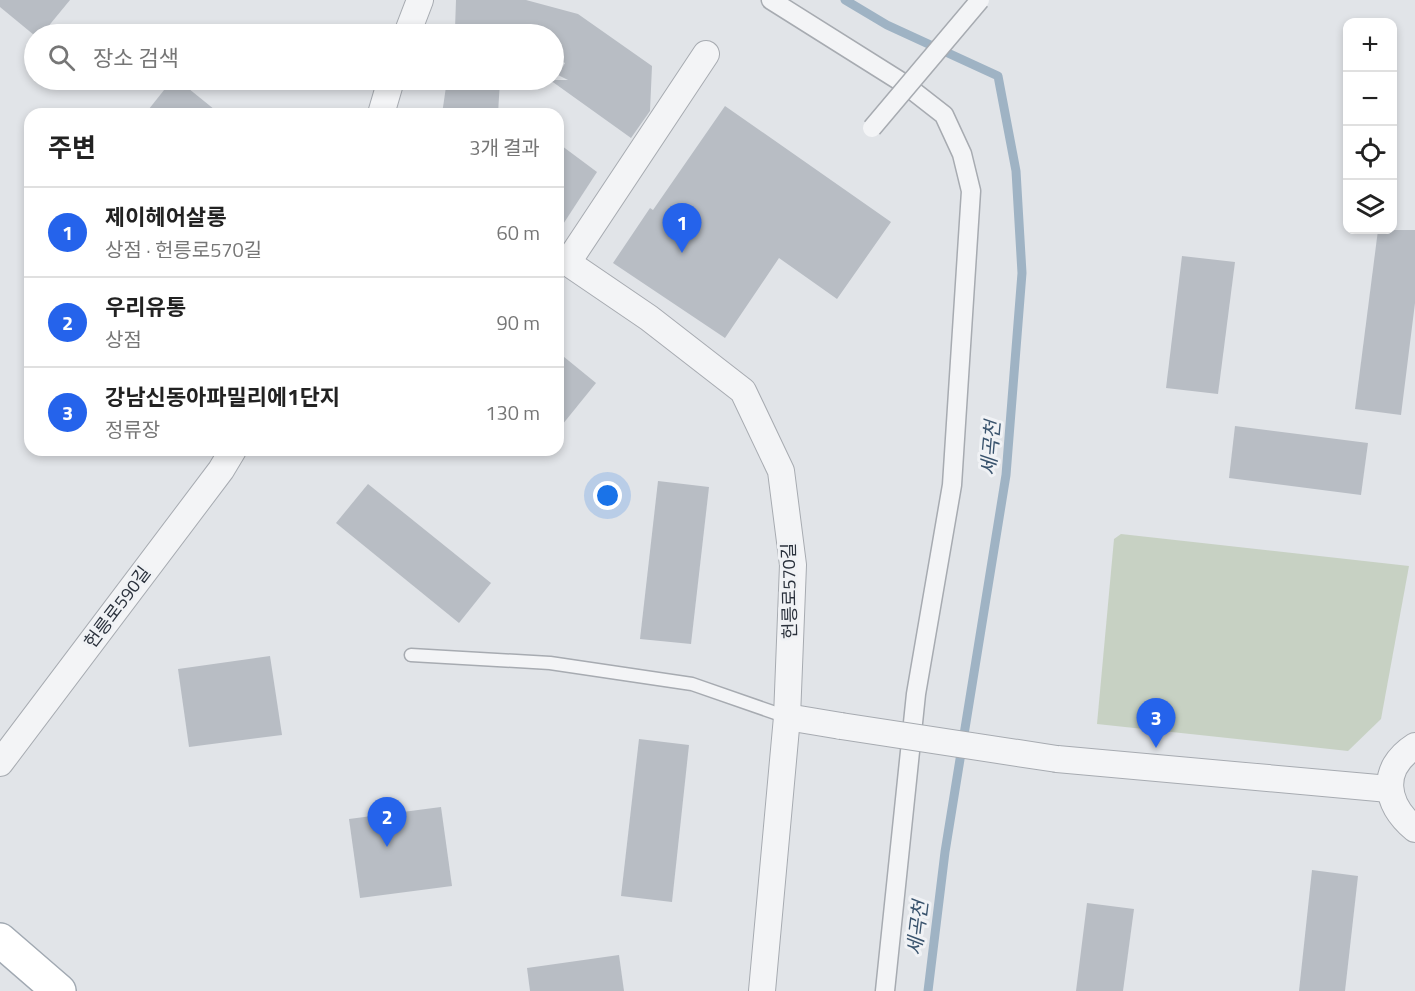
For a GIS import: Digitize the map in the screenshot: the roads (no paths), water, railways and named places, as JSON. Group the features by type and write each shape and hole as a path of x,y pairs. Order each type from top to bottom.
{"main road":[{"path":"0,940 59,991"}],"street":[{"path":"411,24 420,0"},
{"path":"771,0 903,82 944,115 962,154 971,191 952,484 916,694 885,991"},
{"path":"872,128 980,0"},
{"path":"564,258 706,54"},
{"path":"383,108 389,90"},
{"name":"헌릉로570길","path":"564,260 649,318 743,391 781,471 793,565 787,717 762,991"},
{"name":"헌릉로590길","path":"0,763 230,456"},
{"path":"787,717 1057,759 1389,789"},
{"path":"1415,746 1400,756 1393,771 1389,789 1394,806 1403,819 1415,829"}],"lane":[{"path":"411,654 550,663 692,684 787,717"}],"waterway":[{"name":"세곡천","path":"845,0 887,25 998,76 1016,171 1022,273 1006,475 945,852 928,991"}],"place":[{"name":"제이헤어살롱","path":"682,253"},
{"name":"강남신동아파밀리에1단지","path":"1156,748"},
{"name":"우리유통","path":"387,847"}]}
